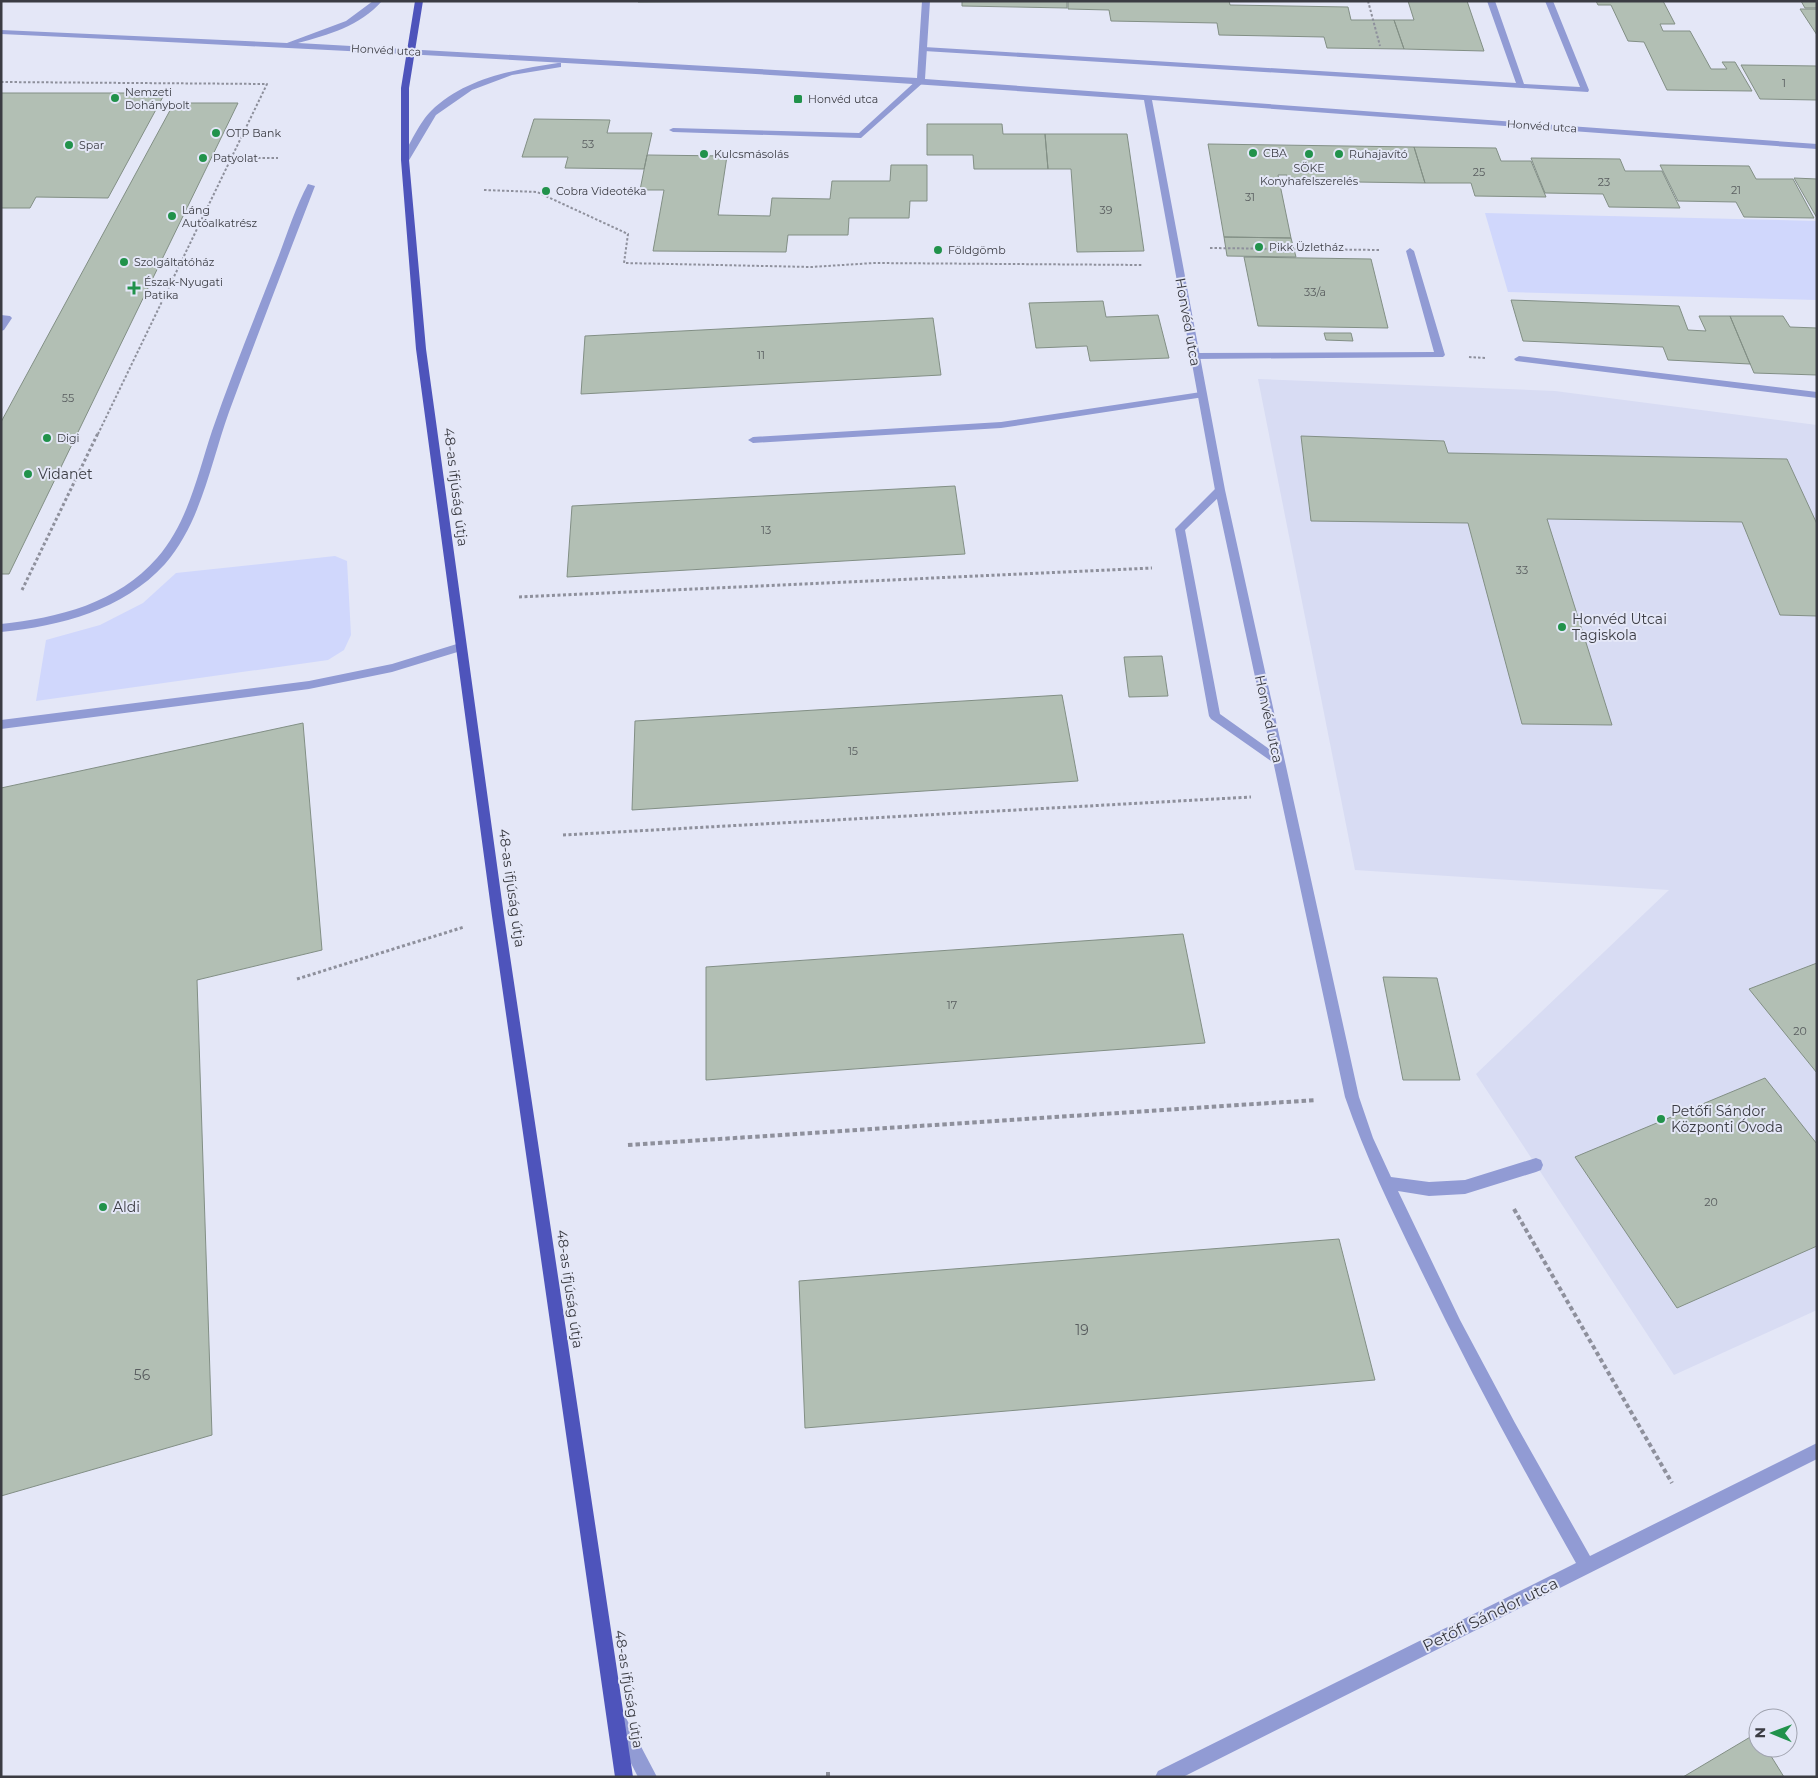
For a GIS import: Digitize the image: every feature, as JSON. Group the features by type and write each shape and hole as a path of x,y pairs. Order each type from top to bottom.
{"main road":[{"name":"48-as ifjúság útja","path":"419,1 405,88 405,160 421,349 498,916 624,1777"}],"street":[{"name":"Honvéd utca","path":"282,46 335,30 371,9 378,1"},
{"path":"673,130 861,136 921,81 926,1"},
{"path":"1491,1 1521,86"},
{"path":"924,48 1585,90 1549,1"},
{"name":"Honvéd utca","path":"1,32 282,46 410,50 921,81 1817,147"},
{"name":"Honvéd utca","path":"405,160 433,113 469,88 510,73 580,61"},
{"name":"Honvéd utca","path":"1147,97 1220,490 1352,1097 1366,1138 1386,1183 1456,1325 1509,1429 1587,1567"},
{"path":"1,628 31,626 80,613 126,591 161,560 186,521 224,412 311,186"},
{"path":"1194,356 1440,356 1410,251"},
{"path":"1,318 7,318 1,328"},
{"path":"1519,359 1817,395"},
{"path":"753,440 1001,425 1201,395"},
{"path":"1220,490 1180,530 1216,716 1278,760"},
{"path":"1,725 309,685 392,668 460,647"},
{"path":"1386,1183 1429,1189 1465,1187 1536,1165"},
{"name":"Petőfi Sándor utca","path":"1164,1777 1816,1452"},
{"path":"614,1712 648,1777"}],"path":[{"path":"1368,1 1389,78"},
{"path":"1,82 267,84 19,597"},
{"path":"231,158 278,158"},
{"path":"484,190 537,192 628,234 624,263 811,267 874,263 1177,265"},
{"path":"1174,248 1410,251"},
{"path":"1440,356 1519,359"},
{"path":"519,597 1187,567"},
{"path":"563,835 1286,795"},
{"path":"296,979 498,916"},
{"path":"628,1145 1352,1097"},
{"path":"1496,1178 1690,1515"}],"shaded area":[{"path":"1485,213 1817,221 1817,300 1508,292"},
{"name":"Honvéd Utcai Tagiskola","path":"1258,379 1555,391 1817,425 1817,1310 1674,1375 1476,1074 1669,890 1355,870"},
{"path":"335,556 347,561 351,635 344,650 328,660 36,701 46,640 100,625 143,603 176,573"}],"building":[{"path":"638,1 832,1 638,2"},
{"path":"962,1 1067,1 1067,8 962,6"},
{"path":"1068,1 1229,1 1230,5 1348,7 1351,20 1394,20 1404,49 1327,48 1324,37 1219,35 1217,23 1111,21 1109,10 1068,9"},
{"path":"1408,1 1467,1 1484,51 1404,49 1394,20 1414,20"},
{"path":"1596,1 1663,1 1675,24 1660,24 1663,31 1690,31 1711,69 1727,69 1722,62 1735,62 1752,91 1667,90 1644,42 1628,41 1611,5 1598,5"},
{"path":"1801,1 1817,1 1817,8 1805,8"},
{"path":"1800,9 1817,9 1817,35"},
{"path":"1741,65 1817,66 1817,100 1760,99"},
{"name":"Spar","path":"1,93 165,93 108,198 36,197 30,208 1,208"},
{"name":"Szolgáltatóház","path":"174,103 238,103 9,574 1,574 1,422"},
{"path":"534,119 610,120 607,133 652,133 644,169 565,168 568,157 522,157"},
{"path":"927,124 1002,124 1003,134 1045,134 1048,169 974,169 973,155 927,155"},
{"path":"1045,134 1127,134 1144,251 1077,252 1071,169 1048,169"},
{"path":"1208,144 1414,147 1425,183 1288,181 1287,175 1278,175 1291,238 1224,237"},
{"path":"1414,147 1496,148 1501,161 1531,161 1546,197 1475,196 1471,183 1425,183"},
{"path":"647,155 727,156 718,215 770,216 772,198 830,199 832,181 890,181 891,165 927,165 927,201 910,201 909,218 849,218 848,235 788,235 786,252 653,251 664,190 640,190"},
{"path":"1531,158 1620,159 1625,171 1662,171 1680,208 1609,207 1603,194 1545,193"},
{"path":"1660,165 1749,166 1756,179 1793,179 1814,218 1744,217 1736,202 1678,201"},
{"path":"1794,178 1817,179 1817,218"},
{"name":"Pikk Üzletház","path":"1224,237 1291,238 1296,257 1227,256"},
{"path":"1244,257 1371,259 1388,328 1258,326"},
{"path":"1511,300 1679,306 1688,330 1706,331 1699,316 1730,316 1750,364 1668,360 1663,347 1523,341"},
{"path":"1103,301 1106,317 1158,315 1169,358 1090,361 1087,346 1036,348 1029,303"},
{"path":"1730,316 1783,316 1790,327 1817,328 1817,375 1754,373"},
{"path":"933,318 941,375 581,394 585,336"},
{"path":"1324,333 1351,333 1353,341 1326,340"},
{"path":"1301,436 1444,441 1448,453 1787,459 1817,524 1817,616 1780,615 1742,522 1547,519 1612,725 1522,724 1468,523 1311,521"},
{"path":"955,486 965,554 567,577 572,506"},
{"path":"1162,656 1168,696 1129,697 1124,657"},
{"path":"1062,695 1078,781 632,810 635,721"},
{"name":"Aldi","path":"303,723 322,950 197,980 212,1435 1,1496 1,788"},
{"path":"1183,934 1205,1043 706,1080 706,967"},
{"path":"1817,963 1817,1073 1749,989"},
{"path":"1383,977 1437,978 1460,1080 1403,1080"},
{"path":"1765,1078 1817,1144 1817,1246 1677,1308 1575,1157"},
{"path":"1339,1239 1375,1380 805,1428 799,1281"},
{"path":"1748,1738 1748,1758 1772,1758 1784,1777 1683,1777"}],"place":[{"name":"Nemzeti Dohánybolt","path":"115,98"},
{"name":"Honvéd utca","path":"798,99"},
{"name":"OTP Bank","path":"216,133"},
{"name":"Spar","path":"69,145"},
{"name":"CBA","path":"1253,153"},
{"name":"Kulcsmásolás","path":"704,154"},
{"name":"SÖKE Konyhafelszerelés","path":"1309,154"},
{"name":"Ruhajavító","path":"1339,154"},
{"name":"Patyolat","path":"203,158"},
{"name":"Cobra Videotéka","path":"546,191"},
{"name":"Láng Autóalkatrész","path":"172,216"},
{"name":"Pikk Üzletház","path":"1259,247"},
{"name":"Földgömb","path":"938,250"},
{"name":"Szolgáltatóház","path":"124,262"},
{"name":"Észak-Nyugati Patika","path":"134,288"},
{"name":"Digi","path":"47,438"},
{"name":"Vidanet","path":"28,474"},
{"name":"Honvéd Utcai Tagiskola","path":"1562,627"},
{"name":"Petőfi Sándor Központi Óvoda","path":"1661,1119"},
{"name":"Aldi","path":"103,1207"}]}
